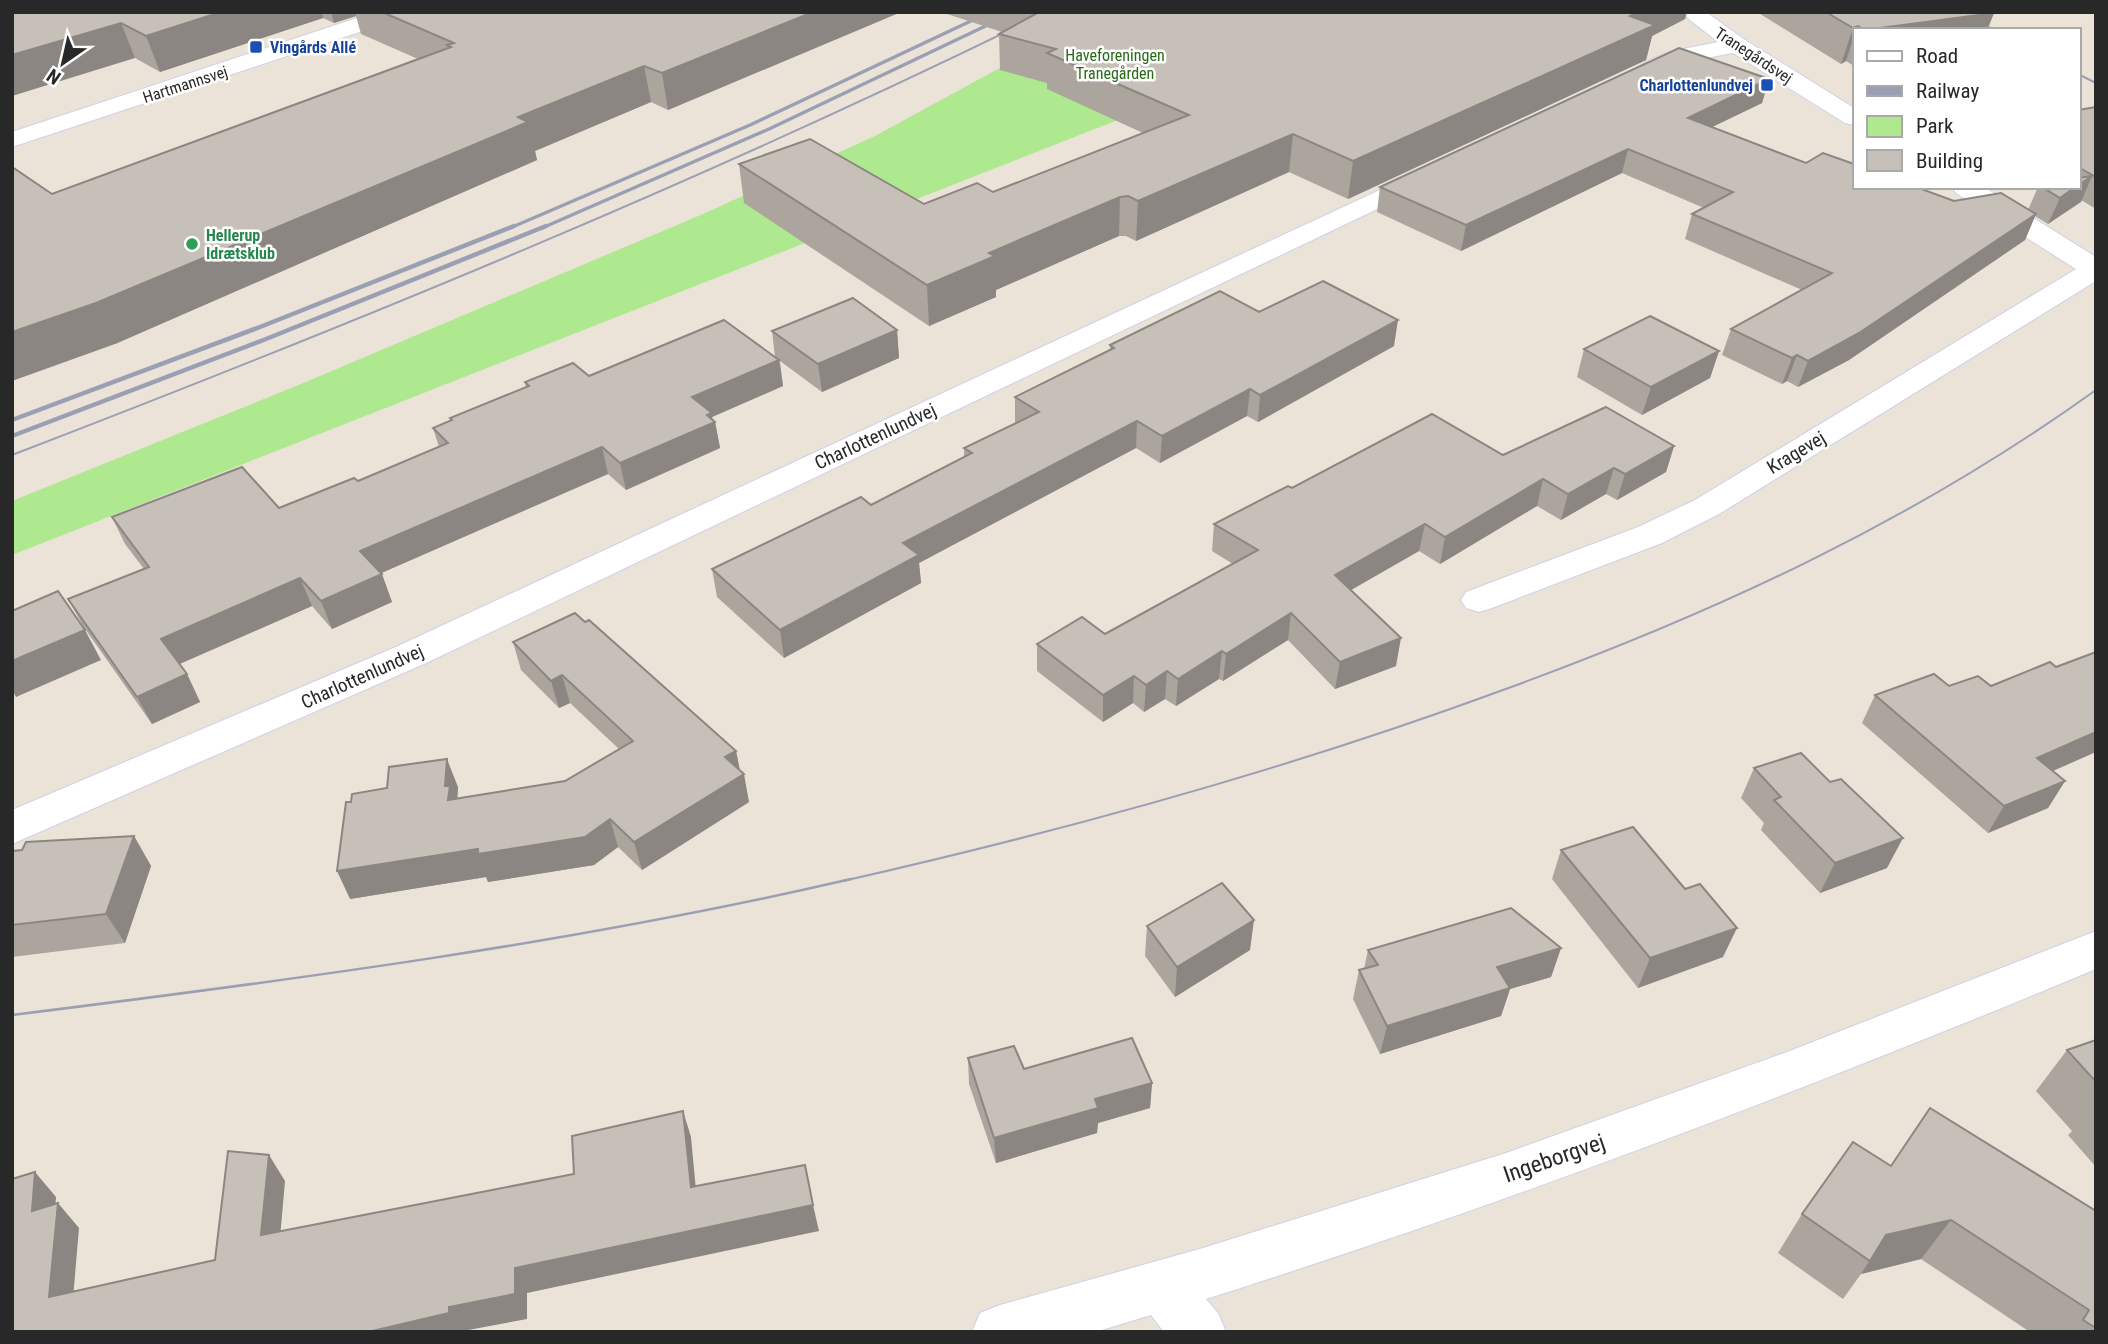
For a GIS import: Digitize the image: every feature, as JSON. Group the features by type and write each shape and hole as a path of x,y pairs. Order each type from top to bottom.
{"street":[{"name":"Hartmannsvej","path":"12,141 397,12"},
{"name":"Tranegårdsvej","path":"1691,12 1737,45 1853,117"},
{"path":"1616,86 1678,57 1737,45"},
{"name":"Charlottenlundvej","path":"12,828 411,655 1447,166"},
{"path":"1968,189 2096,269"},
{"name":"Kragevej","path":"1479,600 1650,534 1707,507 2096,269"},
{"name":"Ingeborgvej","path":"1000,1332 1163,1287 1549,1161 1803,1067 2096,949"},
{"path":"1163,1287 1198,1332"}],"green space":[{"name":"Haveforeningen Tranegården","path":"1102,12 1336,34 12,555 12,501 301,384 703,214 875,136"}],"building":[{"path":"12,12 221,12 146,36 121,23 12,55"},
{"path":"382,12 813,12 662,73 644,66 518,117 528,122 96,303 12,332 12,167 52,194 451,47 447,45 454,43"},
{"path":"1039,12 1637,12 1630,16 1655,25 1353,161 1293,134 1138,201 1128,196 1120,197 989,253 995,256 927,285 739,164 810,139 924,204 977,183 993,192 1189,115 1047,53 1056,49 999,34"},
{"path":"1826,12 1994,13 1880,28 1853,28"},
{"path":"1679,48 1769,79 1688,118 1806,163 1823,153 1853,164 1853,189 1921,189 1954,201 2001,193 2036,214 1859,333 1808,361 1797,355 1792,358 1731,329 1832,273 1692,214 1733,192 1628,149 1466,225 1380,187"},
{"path":"2096,107 2096,177 2080,168 2080,110"},
{"path":"2092,176 2080,184 2080,178"},
{"path":"2045,189 2072,189 2060,198"},
{"path":"1323,281 1398,320 1260,395 1250,389 1162,436 1137,421 903,543 919,555 780,630 712,569 861,497 871,505 972,453 964,448 1039,412 1015,397 1114,348 1110,345 1220,291 1259,312"},
{"path":"853,298 897,330 818,364 772,331"},
{"path":"1650,316 1719,351 1651,387 1584,349"},
{"path":"724,320 779,360 692,397 712,413 707,415 715,422 620,463 602,447 360,551 382,574 321,601 300,578 161,639 187,674 137,697 68,599 149,567 112,517 242,467 279,508 354,478 358,481 448,443 433,428 452,420 450,418 529,386 525,382 573,363 589,376"},
{"path":"1606,407 1674,446 1625,474 1614,468 1568,494 1543,479 1445,537 1425,524 1335,575 1401,638 1340,662 1291,613 1226,654 1222,651 1178,679 1167,671 1146,685 1134,676 1103,695 1037,644 1082,617 1105,634 1258,550 1214,524 1288,486 1292,488 1432,414 1503,455"},
{"path":"58,591 85,630 12,661 12,611"},
{"path":"575,613 585,622 589,620 736,751 725,757 744,774 634,842 610,819 585,837 478,854 478,849 337,871 346,802 351,802 352,794 387,788 389,767 447,759 445,786 450,786 448,800 565,781 633,741 562,675 551,681 513,642"},
{"path":"2096,652 2096,732 2037,758 2065,781 2004,806 1875,695 1934,674 1949,686 1978,676 1991,686 2050,662 2056,667"},
{"path":"1801,753 1830,782 1841,779 1903,838 1835,863 1774,800 1781,797 1754,768"},
{"path":"1633,827 1685,889 1700,884 1737,928 1650,958 1561,850"},
{"path":"134,836 106,914 12,925 12,851 22,850 26,842"},
{"path":"1222,883 1254,920 1177,967 1147,926"},
{"path":"1511,908 1561,948 1497,967 1510,988 1387,1026 1359,970 1378,965 1368,950"},
{"path":"1132,1038 1152,1083 1095,1099 1098,1108 994,1138 968,1058 1014,1046 1024,1069"},
{"path":"2096,1040 2096,1082 2067,1050"},
{"path":"1930,1108 2096,1211 2096,1328 2083,1320 2089,1310 1951,1220 1886,1235 1870,1261 1802,1214 1853,1142 1891,1166"},
{"path":"683,1111 691,1187 805,1165 813,1205 515,1268 515,1294 449,1307 449,1313 368,1332 12,1332 12,1179 35,1172 32,1211 58,1203 49,1297 215,1260 228,1151 269,1155 261,1235 574,1174 572,1136"}],"tram line":[{"path":"12,455 405,299 664,190 1047,12"},
{"path":"1961,12 1990,28"},
{"path":"2080,75 2096,83"},
{"path":"843,881 1011,841 1258,772 1422,719 1582,660 1735,596 1883,523 1956,482 2096,390"},
{"path":"12,1015 223,988 538,941 747,902 851,879"}],"railway":[{"path":"510,228 750,125 990,12"},
{"path":"542,228 769,129 1015,12"},
{"path":"12,420 260,327 514,226"},
{"path":"12,436 266,339 546,226"}],"place":[{"name":"Vingårds Allé","path":"256,47"},
{"name":"Charlottenlundvej","path":"1767,85"},
{"name":"Hellerup Idrætsklub","path":"192,244"}]}
